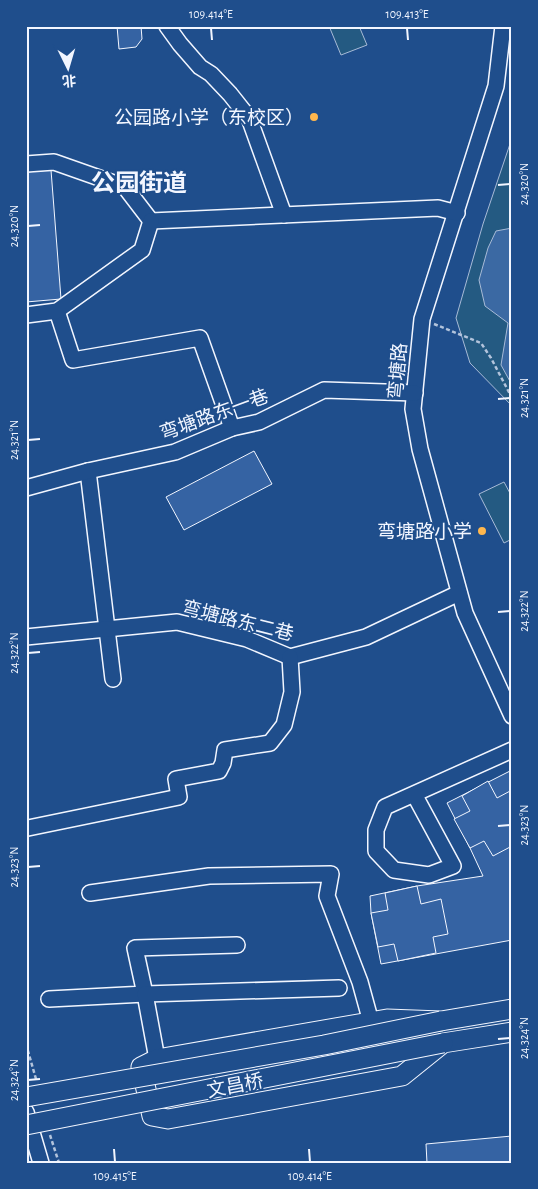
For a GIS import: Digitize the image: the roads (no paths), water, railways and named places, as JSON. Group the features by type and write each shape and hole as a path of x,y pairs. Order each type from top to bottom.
{"main road":[{"path":"443,1044 402,1076 168,1119 152,1116 141,1067 157,1058 387,1019 441,1022 512,1009"},
{"name":"文昌桥","path":"33,1096 324,1045 441,1022"},
{"name":"文昌桥","path":"26,1125 512,1032"}],"street":[{"path":"167,26 200,67 211,74 249,118 284,214"},
{"name":"弯塘路","path":"503,26 496,86 422,319 413,409 420,449 465,613 512,716"},
{"path":"26,164 54,162 125,187 151,221"},
{"path":"151,221 438,208 457,213"},
{"path":"26,315 57,311 142,250 151,221"},
{"path":"57,311 73,360 200,338 232,428"},
{"name":"弯塘路东一巷","path":"26,488 88,471 174,452 232,428 259,422 324,390 415,393"},
{"path":"88,471 113,679"},
{"name":"弯塘路东二巷","path":"26,637 177,622 247,639 290,657 366,637 459,593"},
{"path":"28,828 179,797 176,779 219,771 224,764 225,750 270,743 284,725 292,692 290,657"},
{"path":"414,794 453,866 429,876 394,870 376,851 376,830 385,807 512,750"},
{"path":"90,893 209,876 331,874 327,896 360,982 371,1022"},
{"path":"157,1058 135,948 237,945"},
{"path":"49,999 339,988"},
{"path":"26,1112 41,1163"}],"place":[{"name":"公园路小学（东校区）","path":"314,117"},
{"name":"弯塘路小学","path":"482,531"}],"district":[{"name":"公园街道","path":"139,183"}]}
